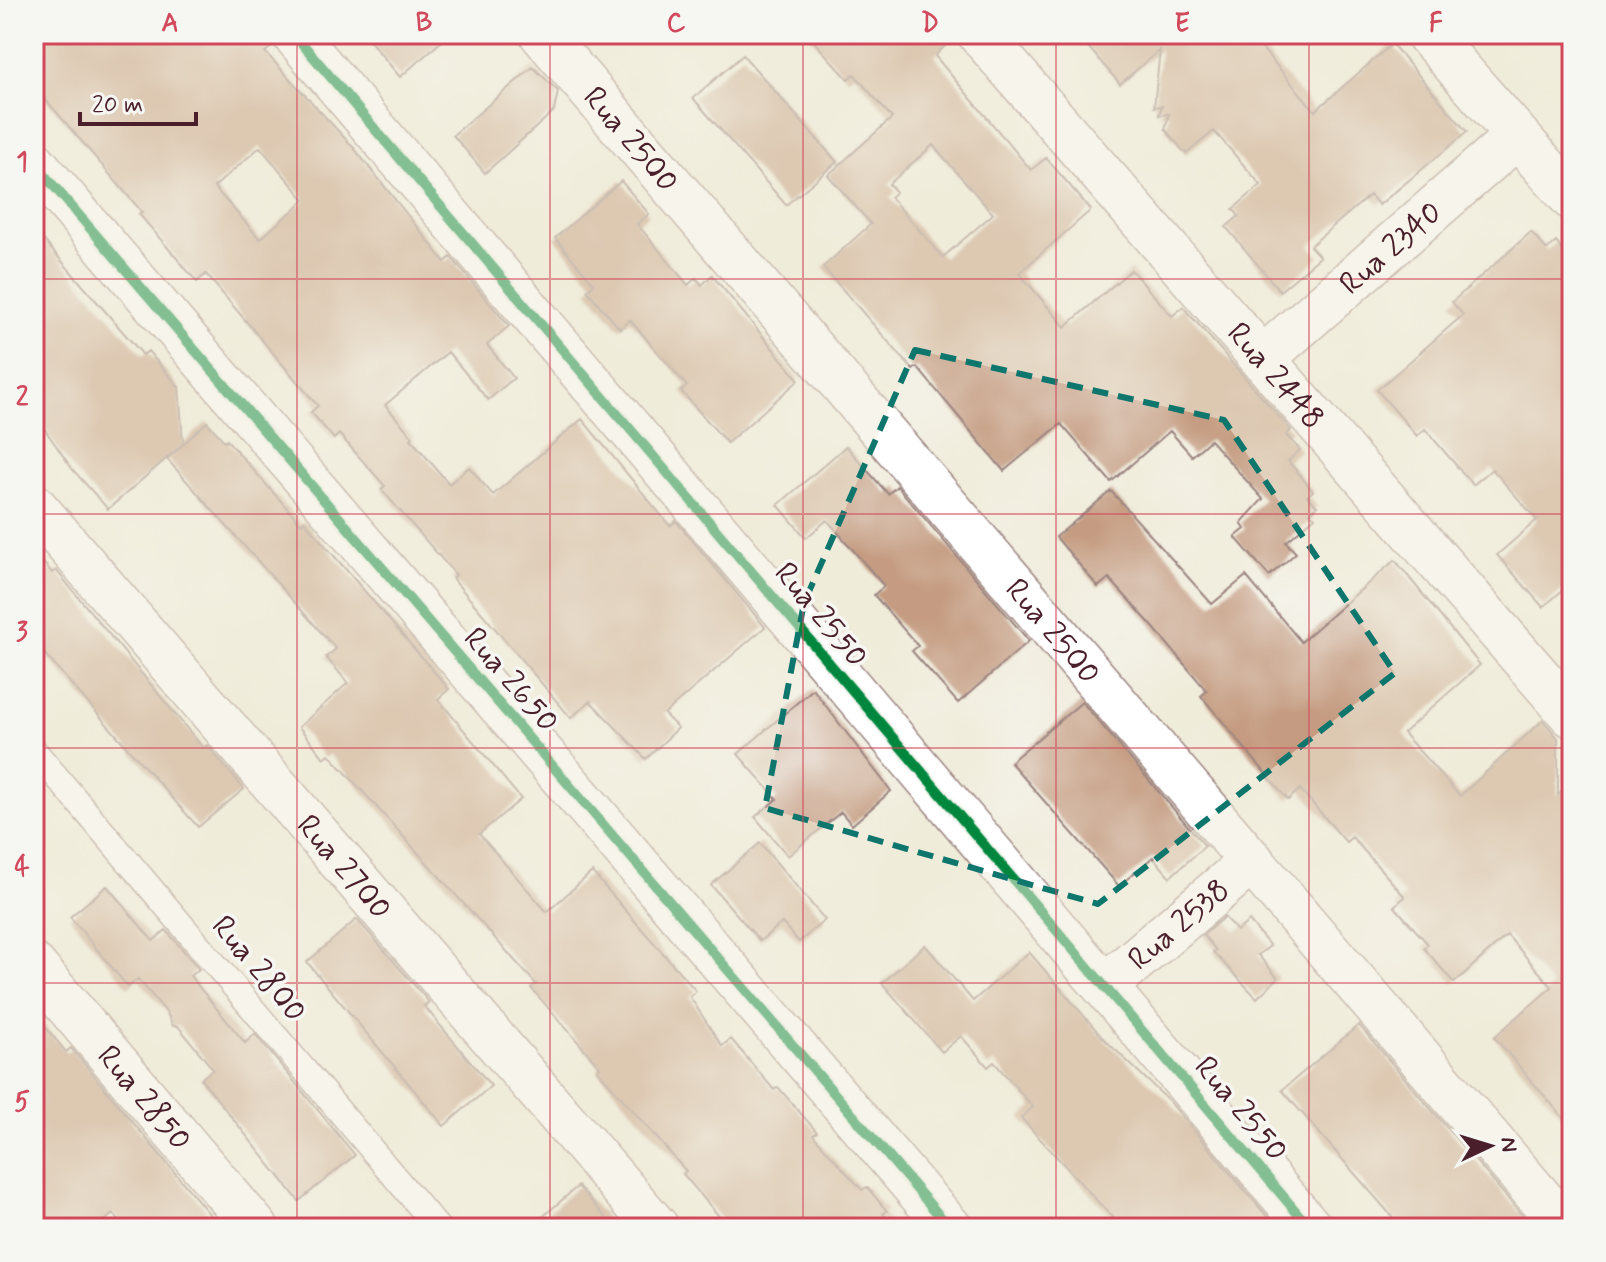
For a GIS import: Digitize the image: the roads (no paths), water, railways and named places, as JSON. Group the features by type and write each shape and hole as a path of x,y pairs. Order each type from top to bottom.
{"street":[{"name":"Rua 2550","path":"294,34 1310,1228"},
{"name":"Rua 2500","path":"542,34 1566,1228"},
{"name":"Rua 2448","path":"980,34 1572,715"},
{"path":"1428,34 1572,198"},
{"name":"Rua 2340","path":"1262,359 1517,136"},
{"name":"Rua 2650","path":"34,163 950,1228"},
{"name":"Rua 2700","path":"34,506 657,1228"},
{"name":"Rua 2538","path":"1105,986 1252,861"},
{"name":"Rua 2850","path":"34,966 256,1228"}],"lane":[{"name":"Rua 2800","path":"34,750 438,1228"}]}
